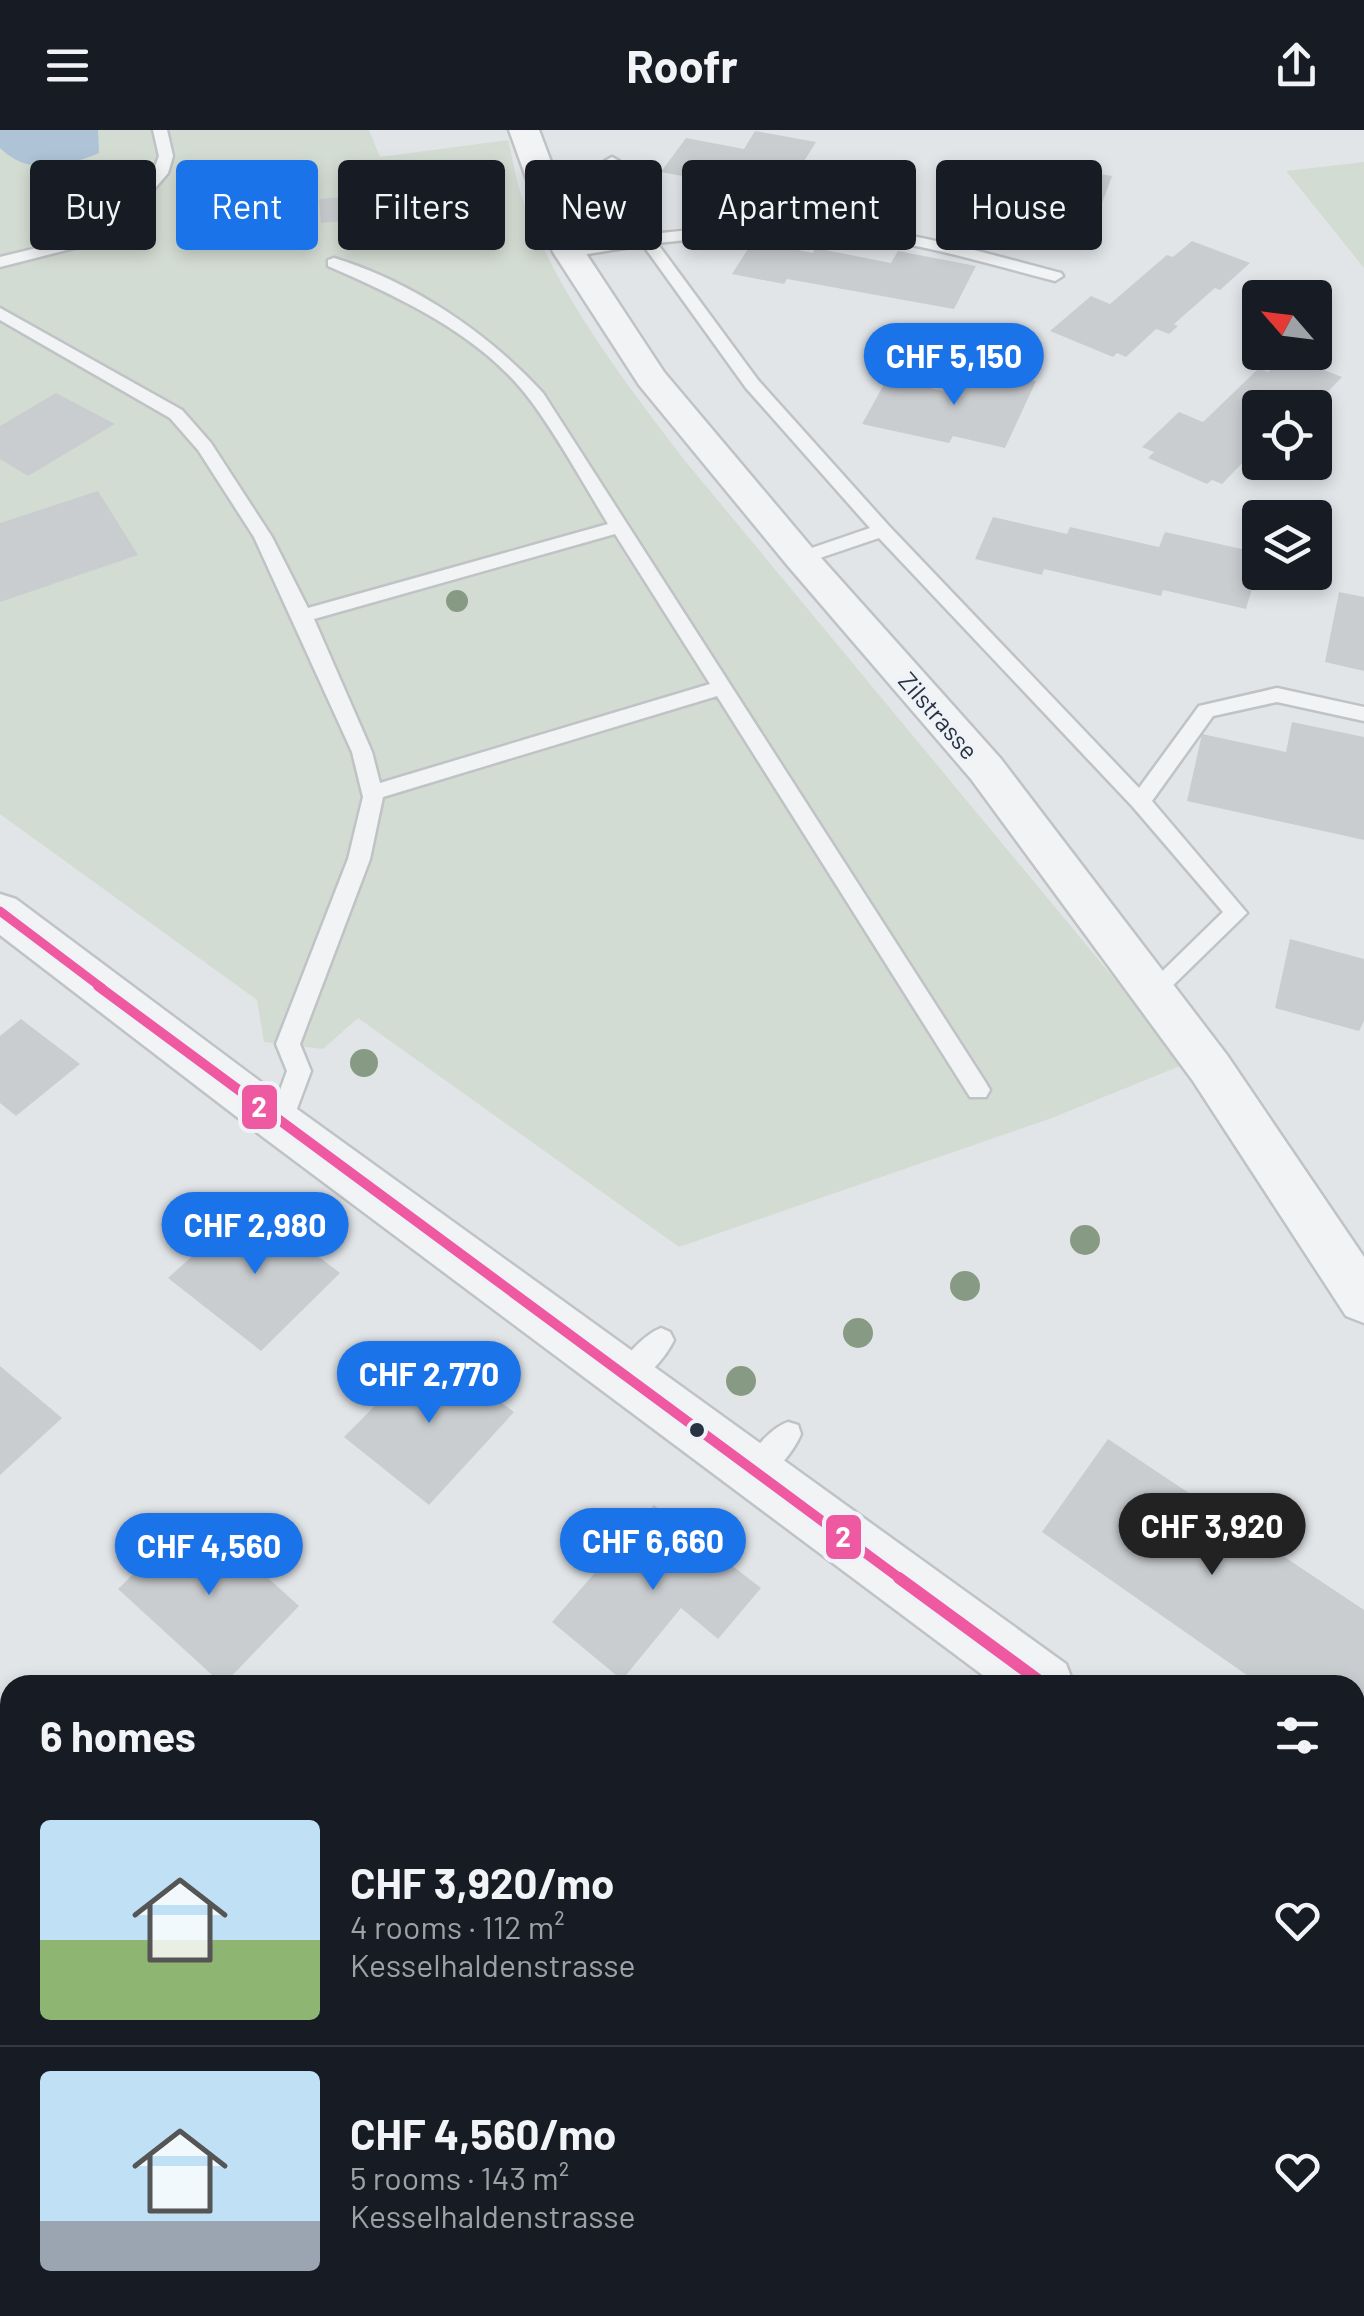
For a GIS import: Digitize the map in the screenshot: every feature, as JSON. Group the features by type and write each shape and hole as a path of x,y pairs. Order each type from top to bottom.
{"street":[{"name":"Zilstrasse","path":"524,130 570,252 651,378 801,558 986,769 1154,990 1364,1300"},
{"path":"0,911 280,1123 644,1357 772,1452 1033,1675"}],"lane":[{"path":"0,262 96,238 121,219 160,173 166,156 160,130"},
{"path":"662,239 752,231 889,236 1055,276"},
{"path":"570,252 583,250"},
{"path":"655,250 752,384 882,530 1140,802 1236,913 1154,990"},
{"path":"334,263 416,300 477,337 509,363 537,397 978,1090"},
{"path":"0,312 176,414 205,447 261,534 362,752 372,793 359,859 288,1044 298,1071 280,1123"},
{"path":"302,616 622,526"},
{"path":"801,558 882,530"},
{"path":"372,793 724,688"},
{"path":"1140,802 1206,711 1277,695 1364,714"}],"shaded area":[{"path":"0,130 369,130 380,157 508,140 525,205 525,250 544,250 595,337 686,462 1185,1064 1052,1118 679,1247 358,1018 323,1049 264,1042 257,1000 0,814"},
{"path":"1364,162 1364,268 1286,171"}],"water":[{"path":"0,130 98,130 99,153 79,160 30,160 30,165 0,148"}],"building":[{"path":"755,131 816,142 805,160 682,160 682,176 662,172 686,138 744,149"},
{"path":"1102,174 1112,176 1102,203"},
{"path":"338,197 338,222 321,223 319,199"},
{"path":"1192,241 1250,263 1220,290 1215,288 1174,324 1178,326 1169,334 1156,329 1126,357 1117,353 1113,357 1050,331 1091,296 1110,304 1167,255 1173,257"},
{"path":"747,250 825,250 891,263 898,251 976,266 954,309 787,279 784,284 732,274"},
{"path":"961,365 1036,381 1005,448 953,436 949,443 862,424 887,379 948,392"},
{"path":"1257,370 1324,370 1342,377 1329,390 1242,390 1242,463 1222,484 1212,480 1207,484 1148,458 1154,452 1142,447 1179,412 1203,422"},
{"path":"56,393 115,424 28,476 0,459 0,426"},
{"path":"98,491 138,555 0,602 0,523"},
{"path":"993,517 1067,534 1070,527 1159,547 1165,532 1242,549 1242,590 1252,590 1246,609 1163,590 1161,596 1044,569 1042,575 975,559"},
{"path":"1339,592 1364,597 1364,671 1325,662"},
{"path":"1292,722 1364,737 1364,840 1187,801 1202,734 1286,752"},
{"path":"1290,939 1364,959 1364,1021 1359,1031 1275,1008"},
{"path":"21,1019 80,1064 16,1116 0,1103 0,1036"},
{"path":"250,1204 340,1273 261,1351 168,1278"},
{"path":"431,1349 514,1412 429,1505 344,1437"},
{"path":"0,1366 62,1418 0,1475"},
{"path":"1108,1439 1364,1610 1364,1675 1247,1675 1042,1532"},
{"path":"654,1505 761,1588 718,1639 681,1608 626,1675 616,1675 552,1622"},
{"path":"196,1513 299,1606 233,1675 212,1675 118,1589"}],"transit line":[{"name":"2","path":"0,911 280,1123 1031,1675"}]}
